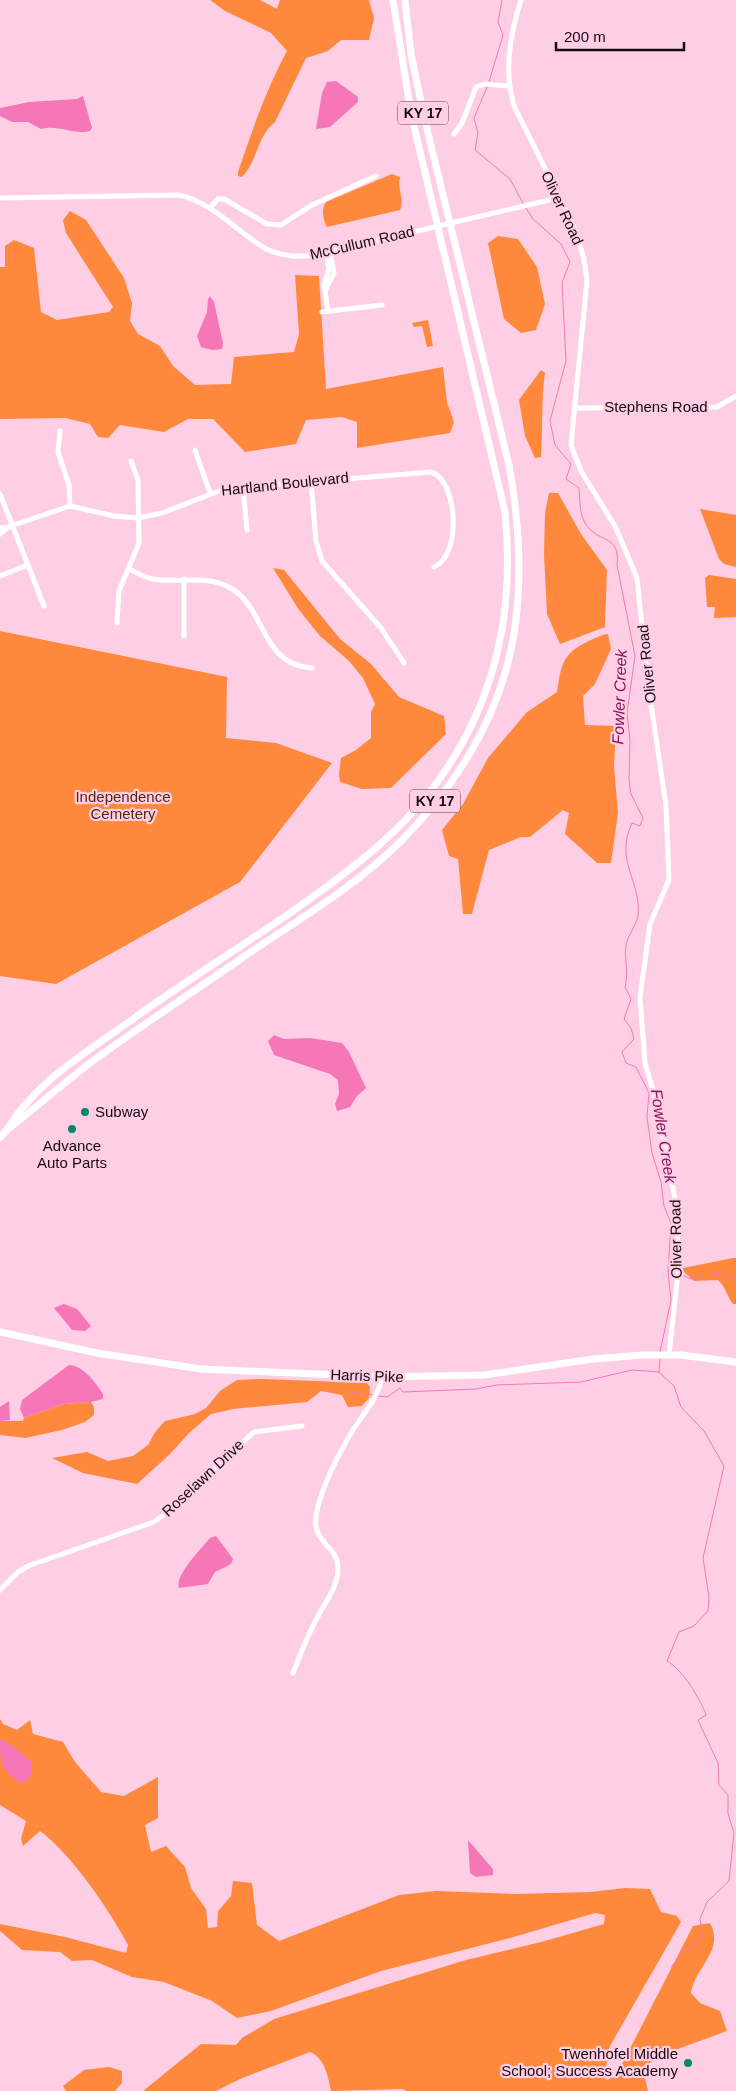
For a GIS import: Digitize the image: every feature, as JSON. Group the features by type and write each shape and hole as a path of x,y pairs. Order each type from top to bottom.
{"main road":[{"name":"KY 17","path":"6,1132 26,1104 75,1061 372,851 424,799 443,773 474,720 498,656 504,625 508,548 505,512 402,69 393,0"},
{"name":"KY 17","path":"0,1138 90,1064 335,894 377,862 403,838 449,784 466,758 494,705 512,654 517,622 521,550 517,506 510,464 450,224 416,76 405,0"},
{"name":"Harris Pike","path":"0,1332 98,1353 200,1369 382,1377 484,1375 593,1359 669,1354 736,1362"}],"street":[{"name":"Oliver Road","path":"521,0 508,59 508,86 514,108 574,229 584,259 587,280 570,437 574,458 620,536 640,590 648,678 666,805 669,880 650,924 640,997 645,1063 656,1100 678,1209 678,1273 669,1354"},
{"path":"454,134 462,123 476,87 485,84 508,86"},
{"path":"210,208 218,199 224,199 267,224 281,225 312,205 376,176"},
{"name":"McCullum Road","path":"0,198 171,195 194,199 274,253 297,257 328,252 558,198"},
{"path":"328,252 329,268 324,285 328,311"},
{"path":"322,312 382,305"},
{"name":"Stephens Road","path":"574,408 717,407 736,396"},
{"path":"60,431 58,452 69,485 70,506"},
{"path":"195,450 210,493"},
{"path":"117,623 119,591 139,543 138,480 131,461"},
{"name":"Hartland Boulevard","path":"0,534 10,527 49,511 70,506 114,516 138,518 162,513 210,493 243,487 431,472 439,476 446,485 452,508 452,544 445,559 434,567"},
{"path":"311,481 315,538 322,560 381,628 404,663"},
{"path":"243,487 247,530"},
{"path":"0,494 10,527 28,565 44,606"},
{"name":"Hartland Boulevard","path":"0,528 10,527"},
{"path":"0,576 28,565"},
{"path":"128,569 152,579 215,581 232,589 247,604 275,650 294,663 312,668"},
{"path":"184,579 184,636"},
{"path":"0,1126 6,1132"},
{"path":"293,1673 316,1620 334,1586 338,1571 336,1562 315,1529 318,1508 324,1489 351,1434 376,1397 382,1377"},
{"name":"Roselawn Drive","path":"0,1590 14,1575 28,1566 138,1528 162,1517 254,1432 262,1429 302,1426"}],"green space":[{"path":"210,0 260,0 277,9 280,0 369,0 374,18 369,40 341,40 328,51 306,58 275,122 264,134 251,163 242,177 238,176 238,172 249,141 266,96 287,51 271,33 225,11"},
{"path":"392,174 400,177 399,186 402,202 400,210 327,227 323,214 323,207 326,202"},
{"path":"70,211 86,220 124,278 132,303 130,321 138,334 160,346 173,366 195,385 231,384 234,357 294,352 299,334 295,275 319,276 326,389 443,367 447,402 454,422 450,433 357,448 357,422 342,417 306,420 296,444 245,452 213,419 188,419 164,432 120,425 108,438 98,437 90,424 65,418 0,419 0,267 5,267 5,246 14,240 34,248 41,312 57,320 109,312 113,307 66,233 63,220"},
{"path":"498,236 518,239 537,267 545,304 536,330 521,333 504,319 488,243"},
{"path":"428,320 433,346 427,347 422,326 414,327 412,323"},
{"path":"541,370 545,373 541,457 535,458 525,436 519,400"},
{"path":"549,493 558,493 581,534 607,570 605,627 560,644 547,614 544,555 545,513"},
{"path":"700,509 736,515 736,567 724,564 719,559"},
{"path":"273,568 284,570 340,639 371,664 399,697 444,716 446,734 391,788 362,789 340,782 341,758 356,750 371,738 371,712 375,704 363,678 349,661 320,636 299,610"},
{"path":"709,575 736,579 736,617 714,618 715,607 707,607 705,578"},
{"name":"Independence Cemetery","path":"0,631 227,677 226,738 276,743 332,763 240,882 56,984 0,976"},
{"path":"608,634 611,649 595,684 583,696 585,725 616,726 614,767 618,813 611,863 597,863 565,834 569,813 563,810 530,837 521,837 489,850 472,914 463,914 458,859 449,856 442,830 463,804 488,758 527,712 557,692 564,662 571,652 596,637"},
{"path":"736,1258 736,1304 733,1304 718,1280 694,1281 683,1271 683,1268"},
{"path":"263,1379 367,1383 370,1387 369,1398 362,1406 348,1407 342,1395 321,1391 307,1402 233,1409 211,1414 137,1484 83,1473 52,1458 87,1452 108,1461 133,1456 148,1445 155,1432 165,1421 195,1414 206,1408 220,1391 237,1380"},
{"path":"91,1402 94,1407 94,1415 85,1422 62,1430 25,1438 0,1435 0,1421 23,1421 24,1418 64,1404"},
{"path":"0,1719 3,1724 17,1730 30,1720 33,1734 63,1742 75,1762 101,1792 124,1796 158,1777 158,1818 145,1825 151,1852 166,1846 185,1867 191,1888 206,1909 208,1928 217,1927 218,1911 231,1896 233,1881 252,1883 257,1925 279,1941 399,1895 436,1891 515,1894 591,1892 625,1888 650,1889 661,1912 677,1916 681,1922 610,2046 604,2077 607,2080 616,2076 693,1926 710,1923 714,1933 714,1942 691,1993 700,2003 720,2011 727,2031 656,2057 643,2070 648,2091 406,2091 403,2089 331,2091 322,2063 310,2052 240,2079 216,2091 143,2091 201,2044 236,2045 242,2038 274,2019 466,1960 545,1941 604,1924 605,1915 595,1913 510,1938 381,1971 271,2011 237,2018 212,2001 164,1982 132,1977 92,1960 72,1961 60,1952 22,1950 0,1931 0,1924 65,1937 126,1953 128,1945 111,1915 89,1884 52,1841 40,1831 23,1846 21,1839 26,1821 0,1805"},
{"path":"109,2067 122,2071 122,2083 115,2091 66,2091 63,2086 84,2070"}],"shaded area":[{"path":"336,81 358,97 358,102 330,127 316,129 322,93 327,82"},
{"path":"83,96 92,128 90,131 77,132 53,128 41,129 28,122 12,122 0,116 0,108 29,102 77,99"},
{"path":"210,296 214,302 223,343 222,349 212,350 201,347 197,336 207,312"},
{"path":"274,1035 284,1039 310,1038 342,1043 349,1052 366,1088 357,1096 350,1107 337,1111 335,1104 339,1094 338,1080 330,1074 274,1055 268,1041"},
{"path":"64,1304 77,1309 91,1326 85,1331 72,1330 54,1308"},
{"path":"69,1365 80,1368 89,1375 103,1394 103,1399 64,1404 24,1418 20,1409 22,1400"},
{"path":"9,1401 10,1420 0,1421 0,1407"},
{"path":"216,1536 233,1559 231,1564 215,1572 208,1584 179,1588 181,1577 190,1562 210,1538"},
{"path":"0,1739 14,1747 32,1762 31,1775 26,1782 18,1782 4,1768 0,1754"},
{"path":"468,1840 493,1869 493,1875 476,1877 470,1873"}],"waterway":[{"name":"Fowler Creek","path":"489,82 503,35 498,22 502,0"},
{"name":"Fowler Creek","path":"488,85 474,118 478,133 475,150 510,179 524,205"},
{"name":"Fowler Creek","path":"526,208 533,219 561,244 570,262 562,283 566,361 550,421 555,445 571,464 566,479 579,488 580,508 584,522 592,532 613,544 616,548 617,565 635,656 627,713 630,740 629,780 631,794 643,818 640,826 632,823 627,837 627,860 636,892 638,916 627,941 626,950 627,976 625,987 631,999 624,1019 631,1028 634,1039 622,1052 626,1063 636,1067 649,1093 647,1117 652,1153 661,1182 664,1206 671,1223 668,1271 671,1300 660,1352"},
{"name":"Fowler Creek","path":"668,1271 676,1272"},
{"path":"680,1274 691,1279 714,1274 736,1279"},
{"name":"Fowler Creek","path":"660,1359 659,1372 674,1386 681,1407 704,1431 724,1466 703,1558 709,1597 708,1611 694,1626 679,1632 667,1661 679,1670 690,1685 706,1715 698,1720 718,1763 719,1785 728,1795 728,1814 734,1833 729,1881 707,1902 700,1919 702,1933 697,1944 685,1951 671,1967"},
{"path":"378,1396 387,1397 400,1388 403,1392 476,1389 496,1385 581,1382 632,1370 659,1372"},
{"path":"350,1392 374,1395"}],"place":[{"name":"Subway","path":"85,1112"},
{"name":"Advance Auto Parts","path":"72,1129"},
{"name":"Twenhofel Middle School; Success Academy","path":"688,2063"}]}
